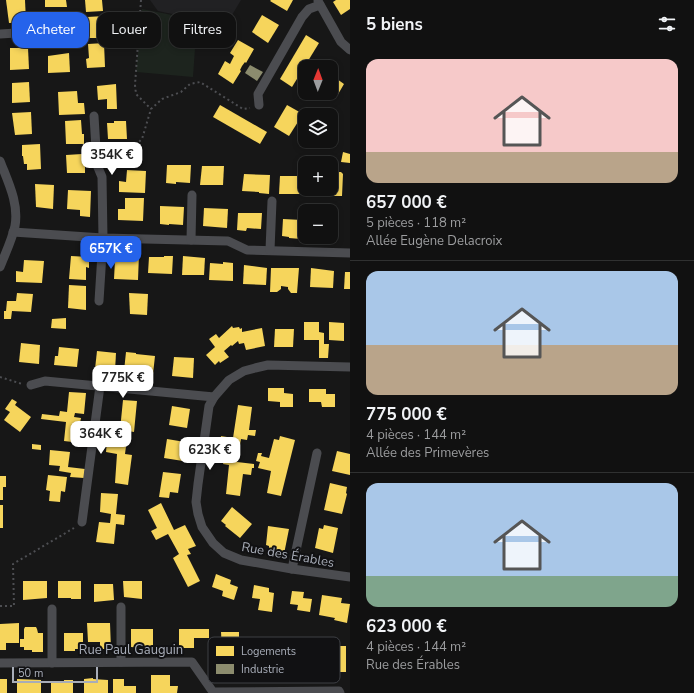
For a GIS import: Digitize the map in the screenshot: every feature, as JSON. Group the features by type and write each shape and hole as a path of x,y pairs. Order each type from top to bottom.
{"street":[{"path":"259,105 258,94 302,17 309,9 319,3 341,42 350,50"},
{"path":"0,34 12,33"},
{"path":"94,116 97,166 102,177 103,238 99,301"},
{"path":"0,161 15,203 13,232 0,267"},
{"path":"191,240 192,195"},
{"path":"270,250 272,201"},
{"path":"13,232 103,238 228,241 247,250 350,253"},
{"name":"Rue des Érables","path":"350,367 268,366 244,371 236,375 222,386 214,396 208,412 196,495 197,508 202,527 218,548 236,559 350,577"},
{"path":"31,385 45,381 214,396"},
{"path":"82,522 100,386"},
{"path":"292,569 317,453"},
{"path":"121,607 121,662"},
{"path":"52,609 52,663"},
{"name":"Rue Paul Gauguin","path":"0,663 192,662 213,692 339,691 340,693"}],"path":[{"path":"141,0 135,85 136,94 152,109"},
{"path":"102,177 142,139 152,109 162,99 182,92 190,84 200,82 243,109 259,105"},
{"path":"0,377 31,385"},
{"path":"0,606 14,606 13,564 82,522"}],"shaded area":[{"path":"150,0 241,0 234,12 169,12 169,13 158,11"},
{"path":"142,9 157,12 142,12"},
{"path":"161,13 169,14 169,48 195,48 193,77 136,72 138,48 161,48"}],"building: Logements":[{"path":"6,0 25,0 26,12 12,12 12,23 9,23"},
{"path":"45,0 66,0 67,7 45,7"},
{"path":"85,0 102,0 103,11 86,12"},
{"path":"293,0 287,11 270,1"},
{"path":"336,0 350,0 350,9 341,15 333,2"},
{"path":"262,15 279,25 268,43 252,32"},
{"path":"97,16 97,38 89,38 89,17"},
{"path":"306,35 319,43 309,60 298,60 298,77 292,87 280,79"},
{"path":"238,40 254,49 246,63 245,62 242,66 241,71 233,84 218,74 225,61 230,64 234,56 230,53 233,48 236,48"},
{"path":"97,43 97,48 104,48 105,67 87,68 86,59 89,58 89,44"},
{"path":"10,48 28,48 29,69 10,70"},
{"path":"69,53 70,72 48,73 48,56"},
{"path":"338,80 344,84 338,94"},
{"path":"29,82 30,102 12,103 12,83"},
{"path":"116,84 117,109 107,109 107,99 98,100 97,86"},
{"path":"77,91 78,103 84,103 85,114 59,115 58,92"},
{"path":"220,105 267,132 260,144 213,117"},
{"path":"287,105 298,111 298,122 289,136 274,127"},
{"path":"31,112 32,134 15,135 12,113"},
{"path":"81,120 82,134 84,134 84,144 66,144 65,121"},
{"path":"114,121 126,121 127,139 108,139 107,123 114,123"},
{"path":"40,144 41,169 27,170 27,164 24,164 22,156 22,145"},
{"path":"343,152 350,154 350,163 341,162"},
{"path":"82,154 82,161 85,161 85,173 67,173 66,155"},
{"path":"167,165 191,165 190,183 166,183"},
{"path":"202,166 224,166 223,185 200,185"},
{"path":"127,170 146,171 145,193 119,192 119,181 126,182"},
{"path":"338,172 343,174 342,196 338,196"},
{"path":"244,174 270,175 269,194 242,191"},
{"path":"280,176 298,176 298,194 279,194"},
{"path":"35,184 54,185 53,209 36,207"},
{"path":"68,190 91,191 90,217 80,216 80,210 67,209"},
{"path":"125,198 144,198 143,221 118,220 118,209 125,209"},
{"path":"160,206 184,207 183,225 160,224"},
{"path":"204,208 228,209 227,228 203,226"},
{"path":"238,213 262,213 261,229 247,228 246,231 237,230"},
{"path":"283,219 298,220 298,239 282,236"},
{"path":"128,254 139,254 138,280 114,279 115,260 127,260"},
{"path":"71,256 89,257 89,268 86,267 86,280 69,279"},
{"path":"173,256 172,274 148,273 149,257"},
{"path":"183,256 205,258 204,275 182,275"},
{"path":"24,260 44,261 42,283 16,282 16,271 23,272"},
{"path":"223,262 233,263 233,281 209,280 210,263 223,264"},
{"path":"244,265 267,268 266,285 243,284"},
{"path":"271,268 299,268 297,293 291,293 288,287 281,286 281,289 277,292 270,292"},
{"path":"311,268 334,271 333,288 310,287"},
{"path":"345,272 350,272 350,289 344,289"},
{"path":"69,285 86,286 86,310 68,308"},
{"path":"17,293 33,294 31,312 12,311 11,319 4,319 4,311 6,311 7,301 16,301"},
{"path":"129,293 148,294 147,315 130,314"},
{"path":"66,318 66,329 51,328 52,319"},
{"path":"304,322 319,322 319,332 324,333 324,344 329,344 328,358 319,358 319,340 304,340"},
{"path":"329,322 344,323 344,341 329,340"},
{"path":"232,326 233,328 242,328 242,332 262,328 265,346 246,350 244,343 239,344 238,341 224,351 229,357 220,363 219,361 215,365 206,355 215,347 209,339 216,334 219,338"},
{"path":"275,329 294,329 293,347 274,347"},
{"path":"21,343 40,345 39,364 19,362"},
{"path":"59,347 79,349 77,367 54,365 55,356 58,356"},
{"path":"97,351 116,353 115,371 95,369"},
{"path":"126,352 155,356 153,374 124,371"},
{"path":"174,357 194,358 193,378 172,376"},
{"path":"268,388 284,388 284,393 293,394 293,407 280,407 280,402 268,401"},
{"path":"309,389 326,389 326,394 335,394 335,407 322,407 321,402 309,402"},
{"path":"69,392 86,393 84,414 75,413 74,417 81,418 80,423 83,423 81,443 64,441 66,422 41,419 42,414 59,416 60,411 67,412"},
{"path":"12,399 17,402 15,405 31,417 20,432 4,420 10,412 5,409"},
{"path":"123,400 137,401 134,432 128,431 125,454 132,455 128,485 115,483 117,454 106,452 108,429 120,430"},
{"path":"238,405 252,407 249,430 256,430 255,436 248,435 247,440 241,439 237,462 254,464 254,468 252,468 251,475 243,474 240,496 226,494 229,465 223,464 224,460 218,459 221,436 233,438"},
{"path":"172,406 190,409 187,428 169,425"},
{"path":"280,436 295,440 281,496 267,493 271,471 258,468 260,462 256,461 258,453 262,453 261,456 269,458 274,439 279,440"},
{"path":"167,439 185,442 183,461 164,458"},
{"path":"32,444 41,445 41,450 32,449"},
{"path":"50,450 70,452 68,467 85,469 84,478 70,477 71,473 59,471 60,466 49,465"},
{"path":"337,451 350,454 350,475 332,471"},
{"path":"163,472 181,474 178,493 170,492 169,498 159,497"},
{"path":"48,475 67,477 65,492 61,491 60,502 49,501 50,491 46,490"},
{"path":"0,476 6,476 6,487 3,487 3,500 0,500"},
{"path":"330,483 347,487 347,494 342,514 324,510"},
{"path":"101,493 118,494 116,514 125,515 124,525 116,524 114,544 96,542 99,522 110,523 111,514 100,512"},
{"path":"161,503 174,530 185,525 196,546 188,549 191,554 187,555 200,581 188,587 173,558 179,554 168,534 156,540 151,531 157,528 148,510"},
{"path":"0,505 3,505 3,528 0,528"},
{"path":"232,507 252,524 240,538 221,521"},
{"path":"324,525 338,528 333,553 315,548 319,528 323,529"},
{"path":"268,526 289,529 284,554 269,552 269,546 266,545"},
{"path":"216,574 231,580 230,584 238,587 234,600 222,596 223,591 212,587"},
{"path":"23,581 47,581 47,598 23,600"},
{"path":"58,581 81,581 81,599 58,598"},
{"path":"123,581 142,581 142,599 124,597"},
{"path":"94,584 113,584 114,600 94,602"},
{"path":"254,585 269,588 269,592 274,593 272,612 258,610 260,599 252,598"},
{"path":"292,591 304,592 303,598 312,599 310,612 297,610 298,605 290,604"},
{"path":"322,595 342,598 341,603 350,604 347,623 334,620 335,618 319,615"},
{"path":"19,623 19,643 6,643 6,650 0,650 0,624"},
{"path":"87,623 110,623 111,649 100,649 100,642 88,642"},
{"path":"25,627 36,627 38,633 43,633 43,652 32,652 32,650 24,650 24,647 20,647 20,639 24,639"},
{"path":"131,629 153,629 153,649 131,647"},
{"path":"179,629 209,629 208,638 194,638 194,648 179,648"},
{"path":"221,632 239,632 239,637 221,637"},
{"path":"64,633 83,633 83,649 64,651"},
{"path":"340,646 346,646 346,672 340,672"},
{"path":"151,675 170,675 170,686 178,686 177,693 151,693"},
{"path":"93,678 108,680 108,693 84,693 84,679"},
{"path":"0,679 7,679 7,693 0,693"},
{"path":"17,679 41,680 41,693 17,693"},
{"path":"113,679 124,679 124,686 136,686 136,693 113,693"},
{"path":"73,680 73,693 51,693 51,681"}],"building: Industrie":[{"path":"250,65 263,72 257,81 245,73"}]}
